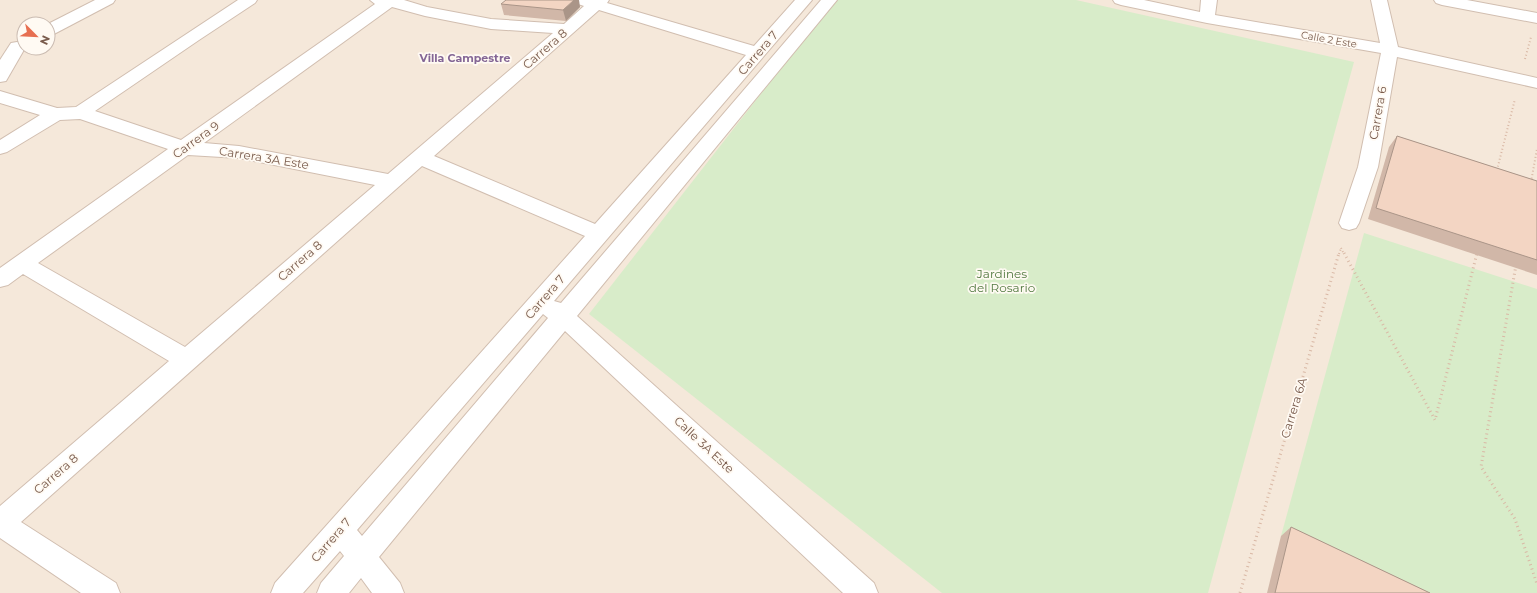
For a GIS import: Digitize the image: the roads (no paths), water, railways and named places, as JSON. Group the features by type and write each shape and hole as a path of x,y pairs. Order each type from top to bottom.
{"street":[{"path":"56,27 107,0"},
{"path":"80,113 193,36 249,0"},
{"path":"386,0 425,11 491,24 567,29"},
{"name":"Carrera 9","path":"0,279 184,148 386,0"},
{"name":"Carrera 7","path":"285,593 804,0"},
{"name":"Carrera 7","path":"330,593 564,317 829,0"},
{"name":"Calle 2 Este","path":"1121,0 1207,18 1390,50 1478,71 1537,83"},
{"path":"1207,18 1209,0"},
{"name":"Carrera 6","path":"1348,223 1368,167 1390,50 1379,0"},
{"path":"1442,0 1537,18"},
{"path":"593,1 758,52"},
{"name":"Carrera 8","path":"0,523 567,29 593,1"},
{"path":"0,77 7,62 10,49"},
{"name":"Carrera 3A Este","path":"0,97 56,114 80,113 89,115 184,148 239,152 392,182"},
{"path":"0,148 56,114"},
{"path":"420,158 599,234"},
{"path":"22,264 187,360"},
{"name":"Calle 3A Este","path":"541,301 564,317 864,593"},
{"path":"0,523 106,593"},
{"path":"340,530 390,593"}],"district":[{"name":"Villa Campestre","path":"465,58"}],"park label":[{"name":"Jardines del Rosario","path":"1002,281"}]}
